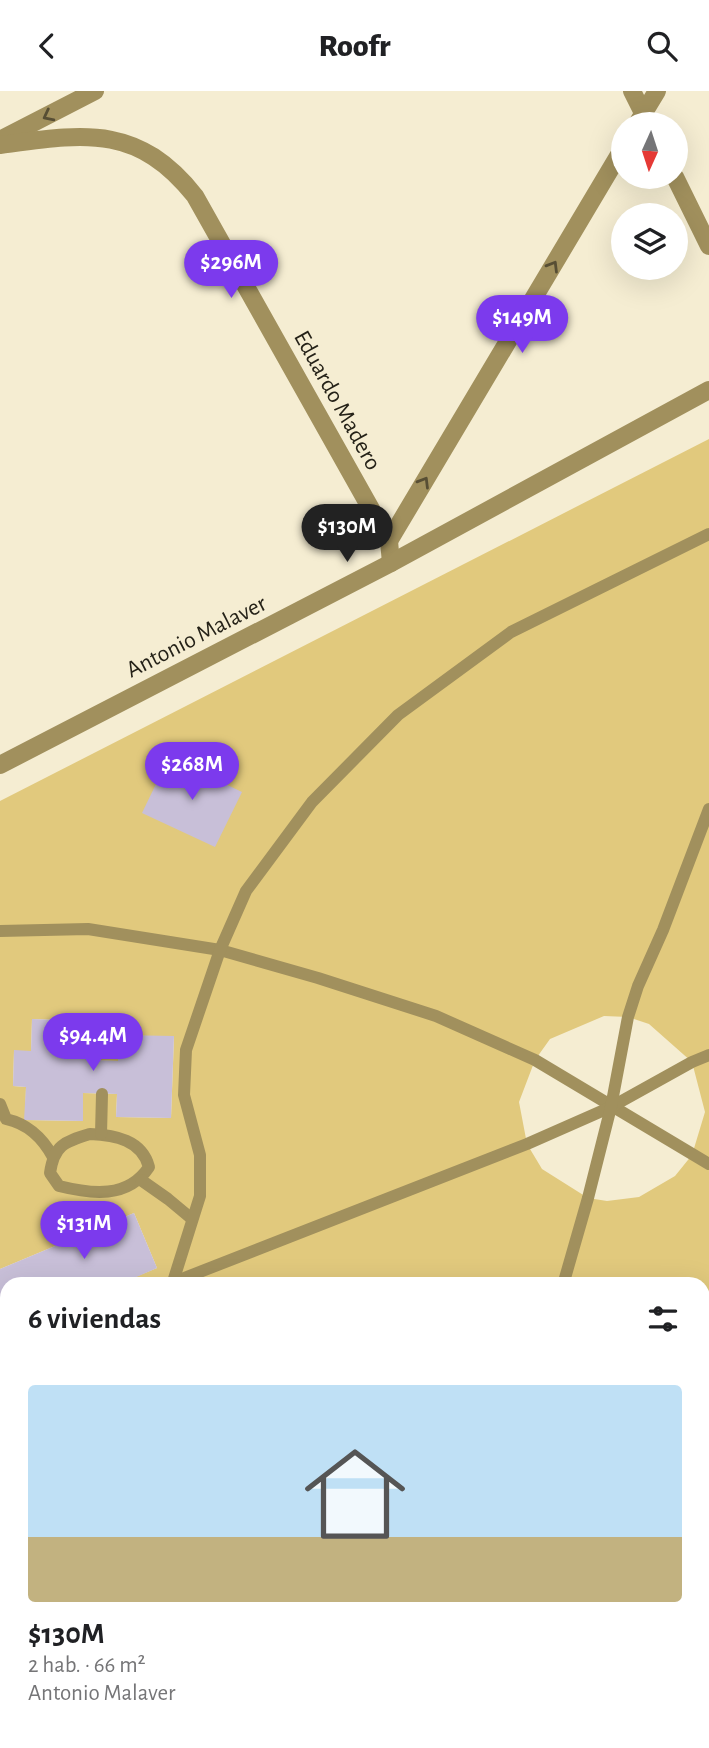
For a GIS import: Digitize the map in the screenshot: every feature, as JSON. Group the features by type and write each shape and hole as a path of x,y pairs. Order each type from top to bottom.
{"street":[{"path":"0,143 95,91"},
{"path":"632,91 640,112"},
{"path":"647,112 657,91"},
{"name":"Eduardo Madero","path":"0,143 89,136 117,141 144,151 181,179 195,196 389,541 391,563"},
{"path":"389,541 611,168"},
{"path":"681,189 709,246"},
{"name":"Antonio Malaver","path":"0,765 391,563 709,390"}],"lane":[{"path":"172,1277 200,1196 200,1156 184,1095 186,1051 220,950 246,891 304,813 398,715 511,632 709,534"},
{"path":"565,1277 611,1107 628,1017 709,809"},
{"path":"0,931 88,929 220,950 436,1016 535,1060 709,1164"},
{"path":"188,1277 527,1144 611,1107 709,1055"},
{"path":"101,1134 102,1094"},
{"path":"0,1104 3,1120 19,1122 33,1131 53,1157"},
{"path":"90,1133 101,1134 131,1143 146,1155 149,1167 141,1180 105,1192 59,1186 50,1173 53,1157 59,1146 90,1133"},
{"path":"141,1180 192,1219"}],"shaded area":[{"path":"709,439 709,1277 135,1277 157,1268 134,1213 0,1269 0,801","holes":["604,1016 628,1017 649,1024 692,1062 705,1112 692,1155 675,1176 639,1197 607,1201 588,1198 542,1169 527,1144 519,1102 535,1060 550,1039","32,1019 90,1021 88,1060 118,1061 120,1035 174,1037 171,1118 116,1117 117,1094 83,1093 82,1121 25,1120 26,1087 13,1086 14,1051 31,1051"]}],"building":[{"path":"169,757 242,792 215,847 142,813"},
{"path":"32,1019 90,1021 88,1060 118,1061 119,1035 174,1036 171,1118 116,1117 117,1094 83,1093 83,1121 24,1120 26,1087 13,1086 14,1050 31,1051"},
{"path":"134,1213 157,1268 136,1277 0,1277 0,1269"}]}
